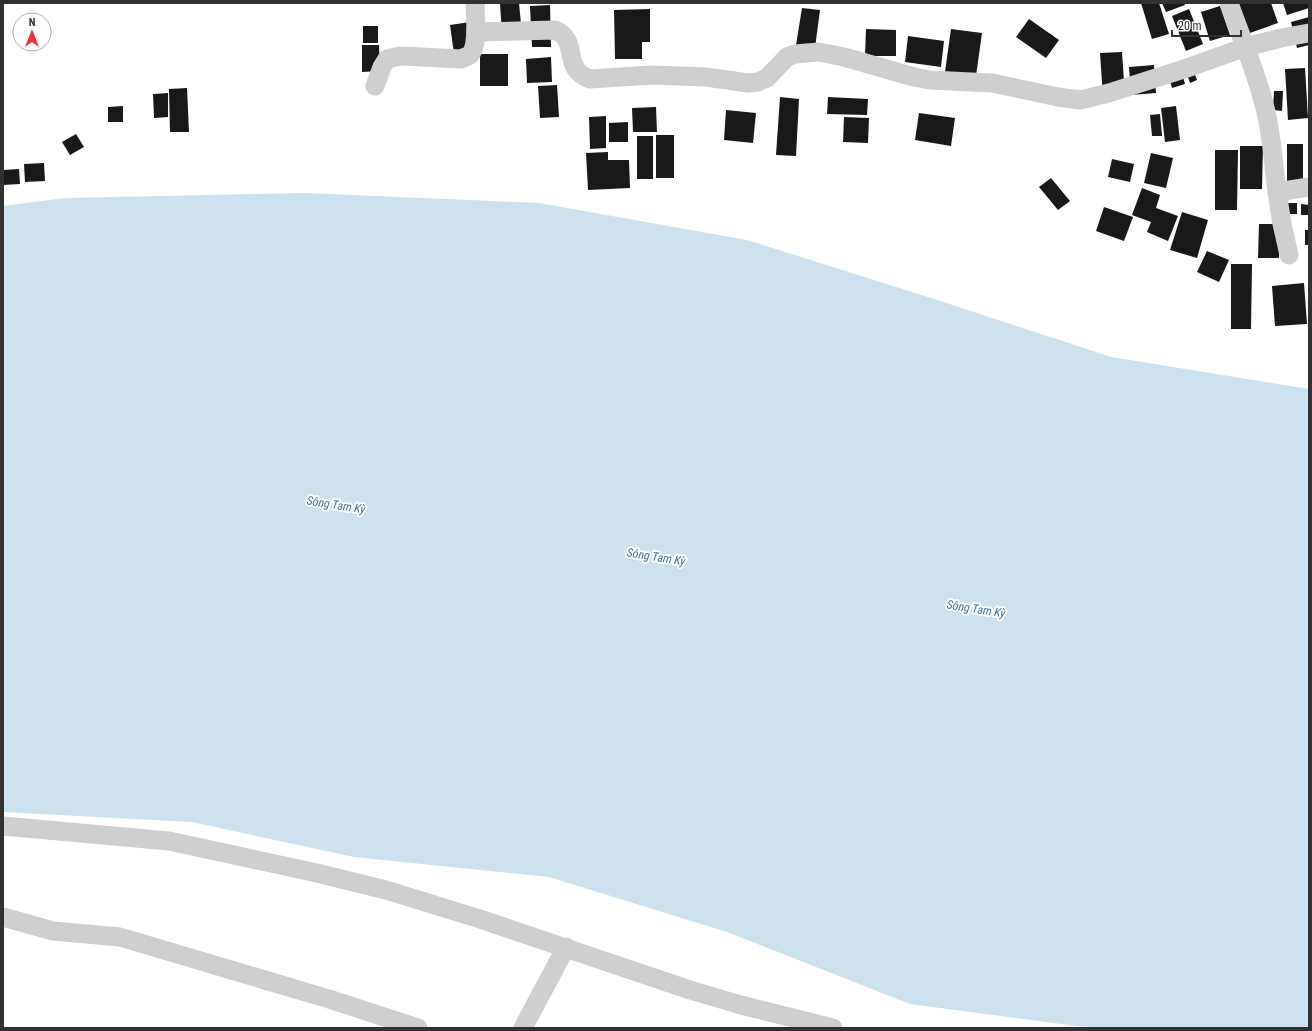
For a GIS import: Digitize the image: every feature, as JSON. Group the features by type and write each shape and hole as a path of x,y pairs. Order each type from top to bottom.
{"street":[{"path":"375,86 382,67 387,59 400,56 461,59 470,54 474,45 476,32 475,3"},
{"path":"1229,3 1246,47 1264,105 1269,127 1277,192 1288,255"},
{"path":"476,32 555,30 563,33 570,48 572,64 577,72 590,79 652,75 706,77 748,83 758,82 767,78 787,57 795,54 819,52 844,57 914,77 930,80 992,83 1058,97 1080,100 1109,93 1246,47 1309,33"},
{"path":"1277,192 1309,187"},
{"path":"3,826 169,841 317,873 386,890 480,918 690,990 741,1005 833,1028"},
{"path":"3,917 53,932 120,937 322,996 418,1028"},
{"path":"523,1028 566,947"}],"water":[{"name":"Sông Tam Kỳ","path":"306,193 539,203 747,240 1111,357 1309,389 1309,1028 1091,1028 910,1004 727,932 549,877 354,857 192,822 3,812 3,206 65,198"}],"building":[{"path":"500,3 519,3 522,34 502,35"},
{"path":"1141,3 1159,3 1169,34 1152,39"},
{"path":"1162,3 1184,3 1185,5 1166,12"},
{"path":"1236,3 1271,3 1278,23 1247,34"},
{"path":"1283,3 1309,3 1309,8 1287,15"},
{"path":"550,5 551,47 532,47 530,6"},
{"path":"1220,6 1230,35 1210,41 1201,12"},
{"path":"802,8 820,10 815,48 796,45"},
{"path":"650,9 650,42 642,42 642,59 615,59 614,10"},
{"path":"1189,9 1203,44 1186,51 1172,16"},
{"path":"1309,17 1309,45 1297,48 1291,22"},
{"path":"1029,19 1059,40 1046,58 1016,37"},
{"path":"470,22 474,51 454,54 450,25"},
{"path":"363,26 378,26 378,43 363,43"},
{"path":"866,29 896,30 896,56 865,56"},
{"path":"951,29 982,33 975,83 944,79"},
{"path":"908,36 944,41 941,67 905,62"},
{"path":"362,45 379,45 380,71 362,72"},
{"path":"1122,52 1125,96 1103,97 1100,53"},
{"path":"480,54 508,54 508,86 480,86"},
{"path":"551,57 552,82 527,83 526,59"},
{"path":"1191,64 1197,80 1190,83 1184,66"},
{"path":"1154,65 1156,93 1131,95 1129,67"},
{"path":"1180,66 1185,84 1172,88 1167,69"},
{"path":"1305,68 1308,118 1288,120 1285,69"},
{"path":"557,85 559,117 540,118 538,86"},
{"path":"187,88 189,132 170,132 169,89"},
{"path":"1274,91 1283,91 1282,111 1273,110"},
{"path":"168,93 168,117 154,118 153,94"},
{"path":"780,97 799,99 796,156 776,155"},
{"path":"828,97 868,99 867,115 827,114"},
{"path":"123,106 123,122 108,122 108,107"},
{"path":"1176,106 1180,140 1165,142 1161,108"},
{"path":"656,107 657,132 633,132 632,108"},
{"path":"726,110 756,113 753,143 724,140"},
{"path":"919,113 955,118 951,146 915,140"},
{"path":"1160,114 1162,136 1152,136 1150,115"},
{"path":"606,116 606,148 590,149 589,117"},
{"path":"844,117 869,118 868,143 843,142"},
{"path":"628,122 628,142 609,142 609,123"},
{"path":"76,134 84,147 70,155 62,142"},
{"path":"656,135 674,135 674,178 656,178"},
{"path":"637,136 653,136 653,179 637,179"},
{"path":"1287,144 1303,144 1303,182 1287,181"},
{"path":"1240,146 1263,146 1262,189 1240,189"},
{"path":"1215,150 1238,150 1237,210 1215,210"},
{"path":"608,152 608,160 629,160 630,188 588,190 586,153"},
{"path":"1151,153 1173,158 1166,188 1144,183"},
{"path":"1112,159 1134,164 1130,182 1108,177"},
{"path":"44,163 45,181 25,182 24,164"},
{"path":"19,169 20,184 3,185 3,170"},
{"path":"1051,178 1070,201 1058,210 1039,187"},
{"path":"1142,188 1160,195 1156,208 1178,216 1168,241 1147,232 1151,222 1132,215"},
{"path":"1286,203 1297,203 1297,214 1287,214"},
{"path":"1301,204 1309,205 1309,215 1301,215"},
{"path":"1104,207 1133,217 1124,241 1096,231"},
{"path":"1182,212 1208,220 1197,258 1170,250"},
{"path":"1259,224 1280,224 1279,258 1258,258"},
{"path":"1305,230 1309,230 1309,245 1305,245"},
{"path":"1207,251 1229,260 1219,282 1197,272"},
{"path":"1231,264 1252,264 1251,329 1231,329"},
{"path":"1304,283 1307,324 1275,326 1272,286"}]}
